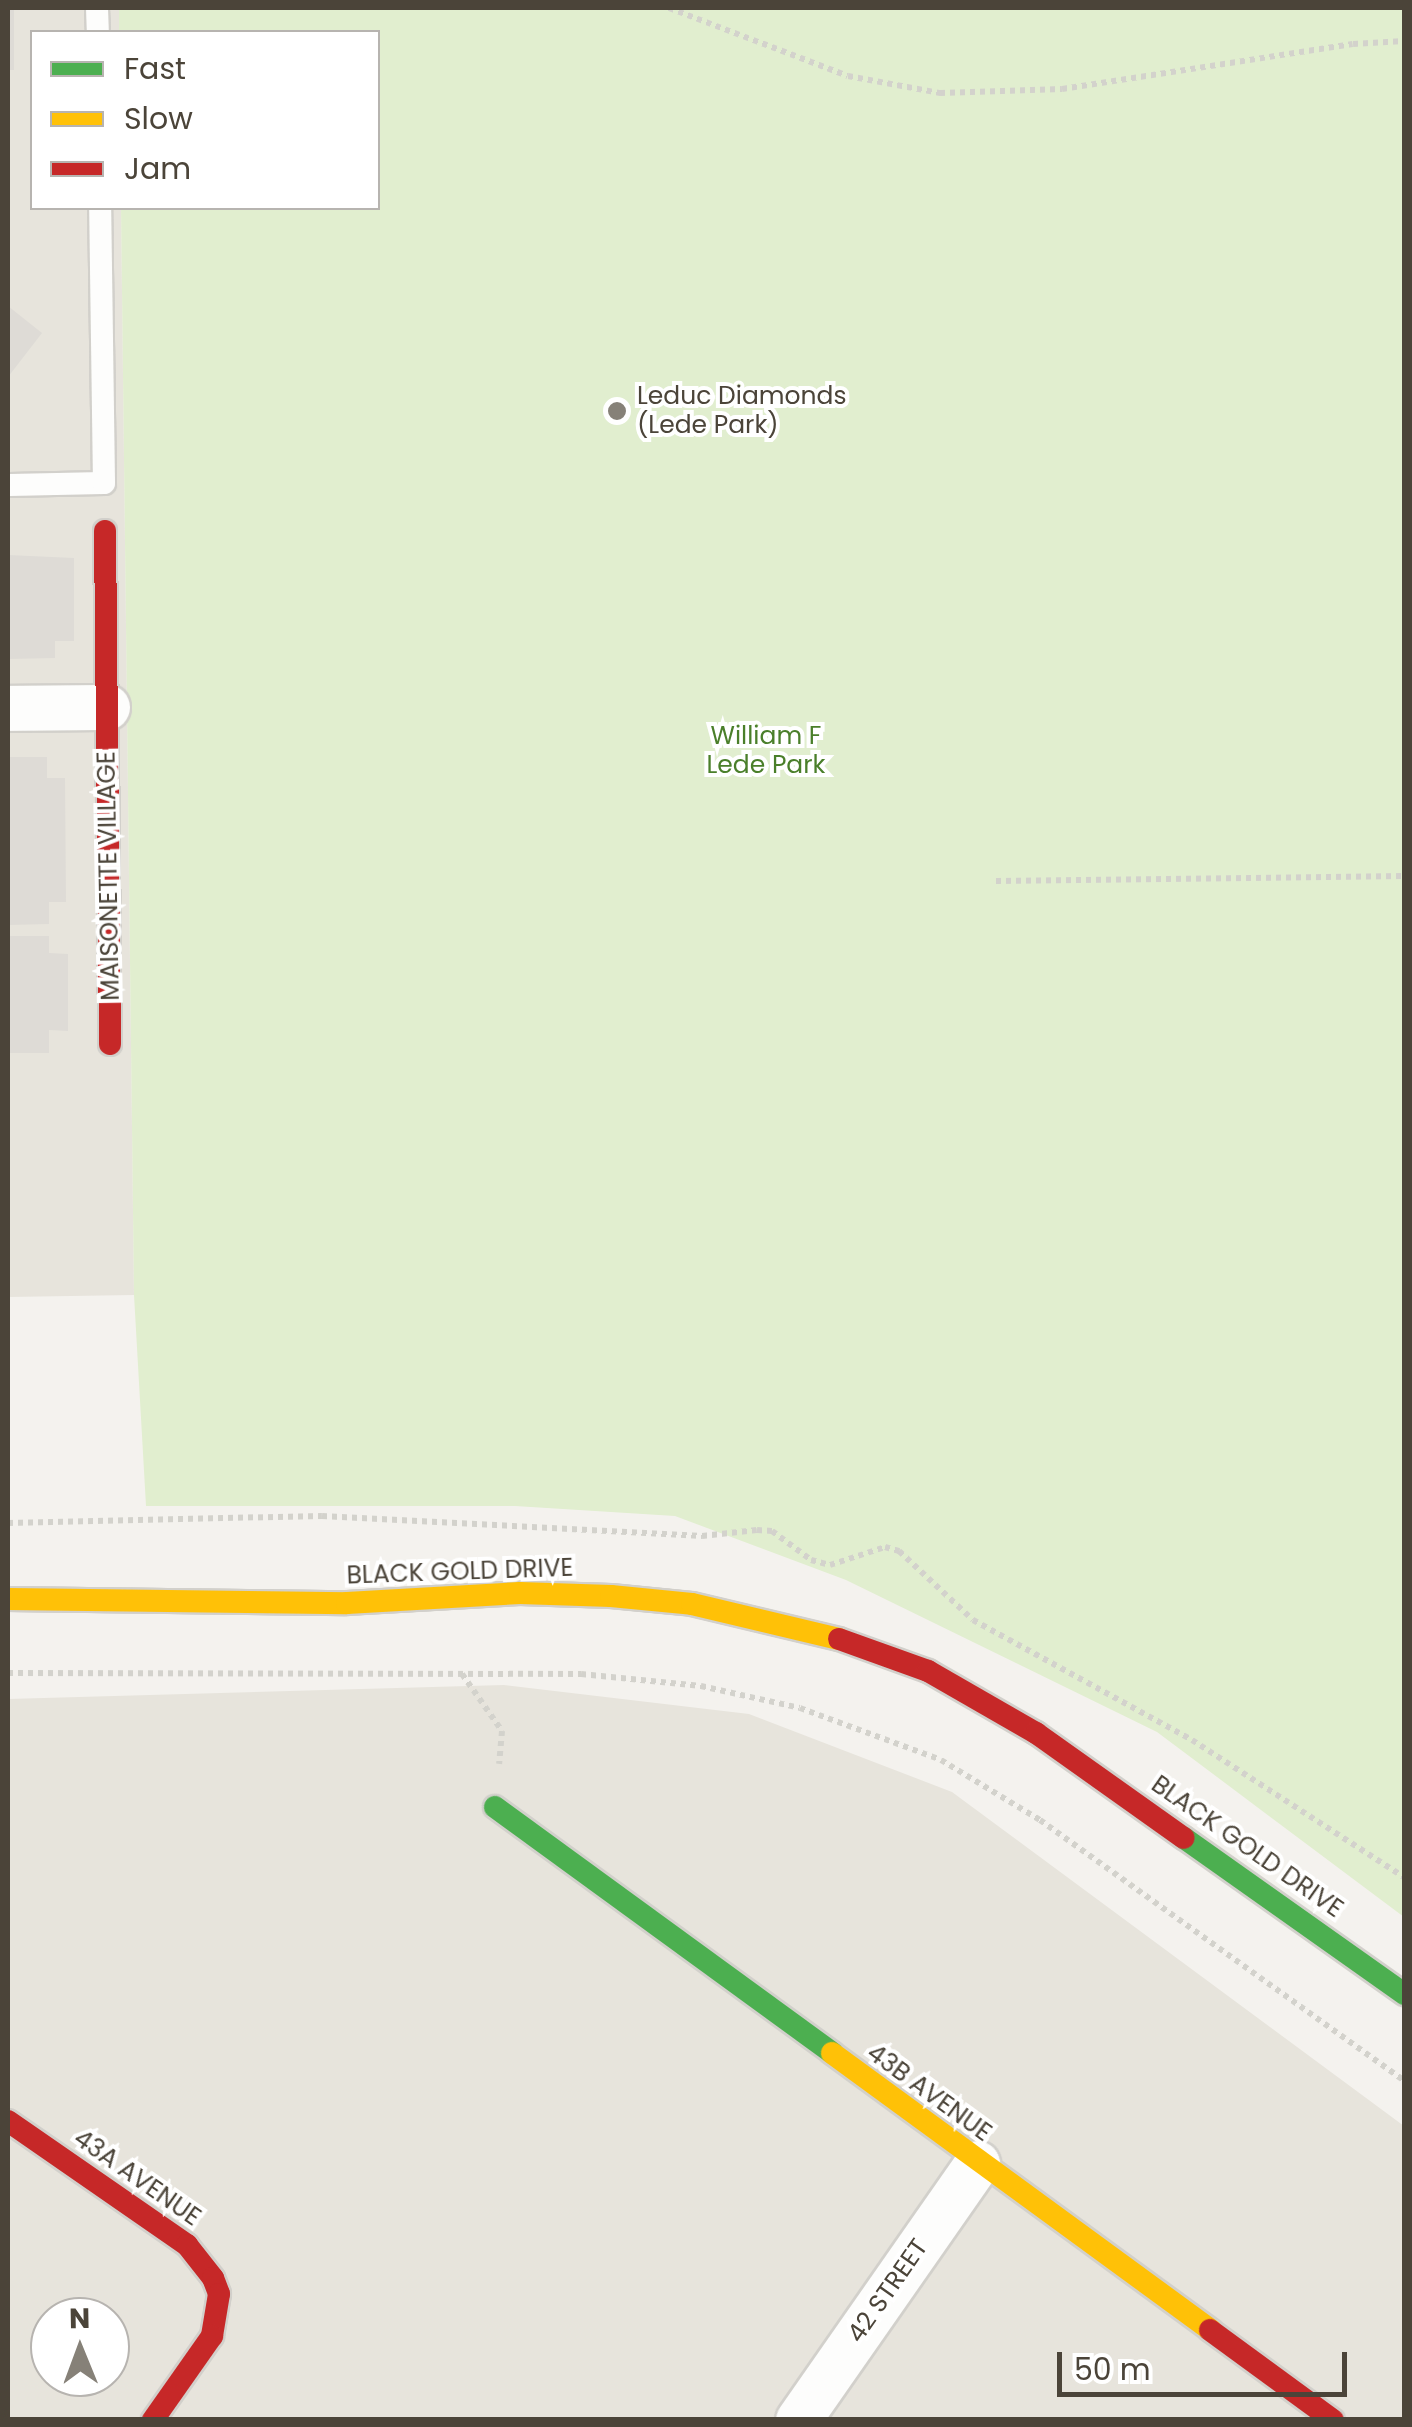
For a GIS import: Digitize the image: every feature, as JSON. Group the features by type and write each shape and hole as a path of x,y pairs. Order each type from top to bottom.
{"street":[{"name":"MAISONETTE VILLAGE","path":"105,531 110,1044"},
{"path":"8,708 107,707"},
{"name":"BLACK GOLD DRIVE","path":"8,1598 347,1604 520,1593 611,1596 692,1604 847,1641 928,1671 1036,1733 1404,1994"},
{"name":"43B AVENUE","path":"494,1807 1333,2420"},
{"name":"43A AVENUE","path":"8,2121 187,2245 202,2261 219,2294 212,2336 154,2420"},
{"name":"42 STREET","path":"798,2420 978,2163"}],"lane":[{"path":"8,485 104,484 100,210"}],"path":[{"path":"669,8 848,76 940,93 1062,89 1353,44 1404,41"},
{"path":"996,880 1404,876"},
{"path":"462,1672 502,1732 494,1807"},
{"path":"8,1674 582,1674 701,1686 800,1708 941,1760 1040,1820 1404,2081"}],"shaded area":[{"path":"8,8 119,8 119,30 30,30 30,210 121,210 134,1295 8,1297"},
{"path":"504,1685 749,1714 952,1792 1404,2126 1404,2419 8,2419 8,1699"}],"green space":[{"name":"William F Lede Park","path":"119,8 1404,8 1404,1917 1157,1732 846,1580 675,1516 515,1506 146,1506 134,1295 121,210 380,210 380,30 119,30"}],"building":[{"path":"8,8 14,8 14,70 8,70"},
{"path":"8,306 42,333 8,377"},
{"path":"8,555 74,558 74,641 55,641 55,658 8,659"},
{"path":"8,757 47,757 47,778 65,778 66,902 49,902 49,924 8,925"},
{"path":"8,936 49,936 49,953 68,954 68,1031 49,1030 49,1053 8,1053"}],"traffic: fast":[{"path":"495,1807 832,2053"},
{"path":"1184,1838 1404,1994"}],"traffic: slow":[{"path":"8,1599 347,1603 520,1593 611,1596 692,1604 839,1639"},
{"path":"832,2053 1210,2330"}],"traffic: jam":[{"path":"105,531 110,1044"},
{"path":"839,1639 928,1671 1036,1733 1184,1838"},
{"path":"8,2121 187,2245 213,2278 219,2294 212,2336 153,2420"},
{"path":"1210,2330 1333,2420"}],"place":[{"name":"Leduc Diamonds (Lede Park)","path":"617,411"}]}
